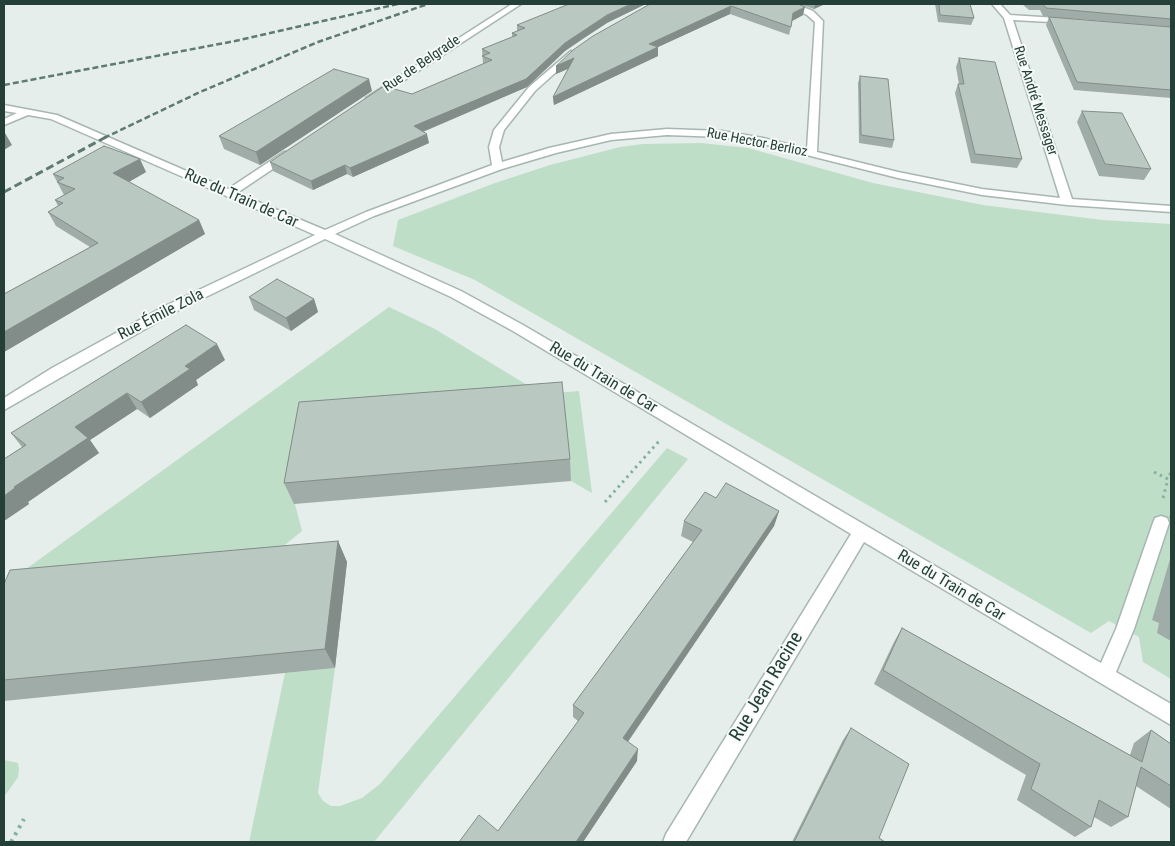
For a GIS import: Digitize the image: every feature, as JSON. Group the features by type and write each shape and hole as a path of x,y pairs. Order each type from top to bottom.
{"street":[{"name":"Rue de Belgrade","path":"359,106 517,4"},
{"path":"789,4 810,13 819,21 820,26 812,153"},
{"name":"Rue André Messager","path":"996,4 1008,16 1067,202"},
{"path":"1008,16 1079,22"},
{"path":"498,167 494,147 504,122 543,78 582,46"},
{"name":"Rue du Train de Car","path":"4,108 54,117 96,134 423,278 463,298 527,333 1171,715"},
{"path":"4,122 29,112"},
{"name":"Rue Hector Berlioz","path":"325,235 385,208 498,167 589,141 626,134 657,132 695,132 729,135 952,187 1067,202 1171,209"},
{"path":"228,193 294,150"},
{"name":"Rue Émile Zola","path":"4,405 143,323 284,253 325,235"},
{"path":"1105,676 1125,629 1161,524"},
{"name":"Rue Jean Racine","path":"674,842 861,532"}],"path":[{"path":"605,502 676,422"},
{"path":"1154,472 1168,479 1171,472"},
{"path":"11,842 24,819"}],"green space":[{"path":"701,143 748,148 873,183 983,205 1102,220 1171,224 1171,679 1143,662 1139,637 1109,621 1091,633 475,280 393,246 398,220 495,183 550,165 620,147 643,144"},
{"path":"389,307 435,329 542,394 579,391 592,493 571,481 562,405 295,504 302,531 280,549 8,582"},
{"path":"667,448 688,459 374,842 249,842 285,673 335,668 318,793 323,801 331,806 340,806 362,798 380,784"},
{"path":"4,760 18,763 19,770 18,777 4,797"}],"building":[{"path":"569,4 631,4 607,15 565,43 526,79 414,126 427,134 350,168 345,165 311,181 270,162 384,86 412,94 492,60 482,56 490,53 482,49 517,35 512,33 525,28 517,25"},
{"path":"650,4 798,4 805,7 793,13 791,27 731,6 649,44 658,47 553,97 574,58 556,66 573,50 593,36"},
{"path":"939,4 970,4 974,18 940,15"},
{"path":"1043,4 1171,4 1171,19 1046,8"},
{"path":"1049,17 1171,27 1171,90 1077,82"},
{"path":"959,58 995,62 1022,159 975,154 958,84 964,84"},
{"path":"334,69 369,79 256,152 219,136"},
{"path":"860,76 888,79 894,140 861,135"},
{"path":"1082,111 1122,113 1151,169 1105,164"},
{"path":"104,146 140,159 113,173 199,220 4,332 4,294 98,243 48,212 63,203 55,200 75,189 57,182 64,178 53,174"},
{"path":"277,279 314,299 286,318 249,297"},
{"path":"186,325 217,344 185,366 190,369 141,402 127,393 75,427 88,438 14,487 4,496 4,459 26,445 11,433"},
{"path":"562,382 570,459 284,483 299,402"},
{"path":"726,483 779,511 623,738 638,749 576,842 459,842 479,815 498,831 584,713 573,705 702,530 684,521 705,492 716,498"},
{"path":"338,541 325,649 4,680 4,584 10,570"},
{"path":"902,628 1142,762 1151,730 1171,744 1171,786 1141,767 1128,817 1099,800 1091,827 1031,789 1040,764 883,670"},
{"path":"851,728 909,764 879,838 885,842 794,842"}],"railway":[{"path":"4,85 235,41 398,4"},
{"path":"105,137 200,92 318,42 428,4"},
{"path":"4,192 105,137"}]}
